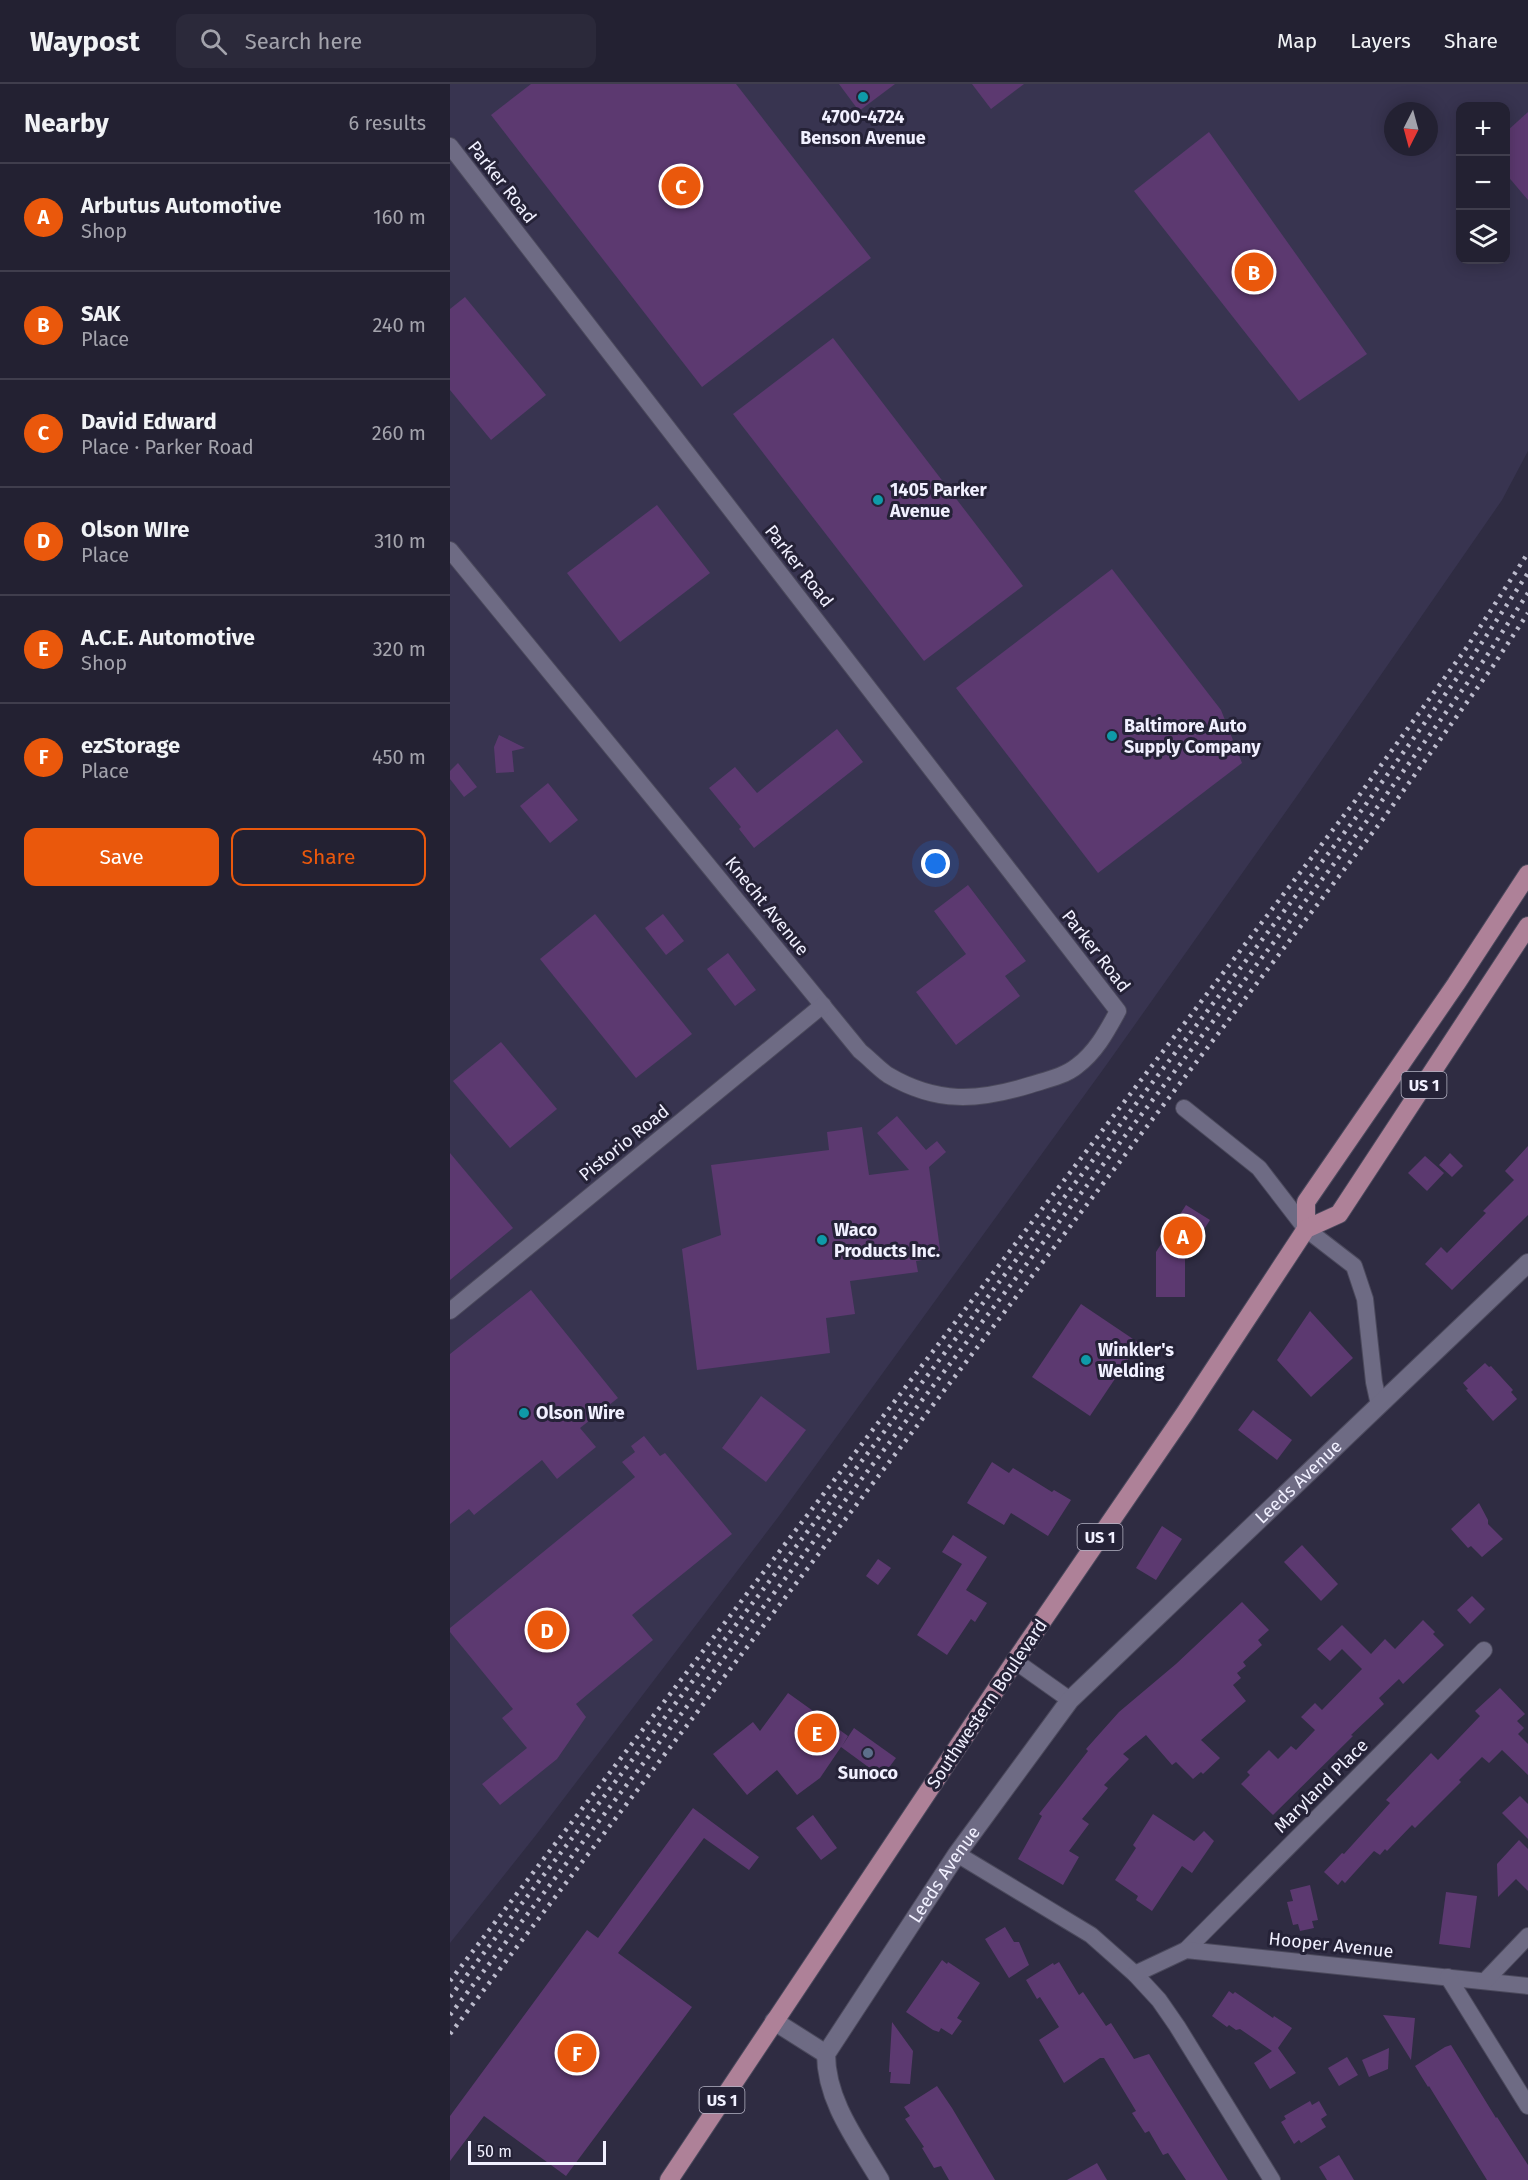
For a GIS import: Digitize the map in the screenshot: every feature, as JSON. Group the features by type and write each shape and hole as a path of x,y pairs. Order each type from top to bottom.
{"main road":[{"name":"US 1","path":"1528,874 1456,984 1306,1202 1306,1229 1339,1214 1528,926"},
{"name":"Southwestern Boulevard","path":"669,2180 1015,1661 1185,1413 1306,1229"}],"street":[{"name":"Parker Road","path":"450,146 1118,1011"},
{"name":"Knecht Avenue","path":"450,549 860,1051 887,1074 912,1086 942,1096 972,1098 1000,1095 1076,1068 1101,1041 1118,1011"},
{"name":"Pistorio Road","path":"450,1311 823,1005"},
{"path":"1184,1108 1259,1168 1306,1229 1354,1266 1365,1299 1374,1382 1379,1405"},
{"name":"Leeds Avenue","path":"826,2054 957,1854 1070,1700 1528,1263"},
{"name":"Maryland Place","path":"1186,1950 1484,1650"},
{"path":"1015,1661 1070,1700"},
{"path":"957,1854 1091,1935 1136,1974 1159,2000 1177,2026 1272,2180"},
{"path":"1485,1981 1528,1936"},
{"path":"1136,1974 1186,1950"},
{"name":"Hooper Avenue","path":"1186,1950 1528,1986"},
{"path":"1448,1977 1528,2106"},
{"path":"774,2021 826,2054 826,2072 832,2094 848,2127 880,2180"}],"shaded area":[{"path":"450,84 1528,84 1528,451 1502,500 1299,793 1107,1064 779,1516 536,1835 450,1943"}],"building":[{"path":"531,84 736,84 871,258 702,387 491,115"},
{"name":"4700-4724 Benson Avenue","path":"839,84 895,84 859,111"},
{"name":"4700-4724 Benson Avenue","path":"972,84 1024,84 991,109"},
{"path":"1528,112 1528,200 1510,179 1510,128"},
{"path":"1209,132 1367,354 1299,401 1134,191"},
{"path":"465,297 546,395 491,440 450,390 450,309"},
{"name":"1405 Parker Avenue","path":"833,338 1023,586 924,661 733,414"},
{"path":"657,505 710,573 620,642 567,573"},
{"name":"Baltimore Auto Supply Company","path":"1112,569 1221,710 1242,763 1098,873 956,688"},
{"path":"837,729 863,762 754,848 739,829 741,827 709,788 735,767 757,793"},
{"path":"499,735 525,748 512,751 514,772 496,773 494,747"},
{"path":"458,763 477,787 464,797 450,779 450,771"},
{"path":"548,783 578,820 550,843 520,806"},
{"path":"968,885 1026,961 1005,976 1020,996 956,1045 916,992 966,954 934,911"},
{"path":"595,914 692,1034 636,1078 540,959"},
{"path":"663,914 684,941 666,955 645,928"},
{"path":"728,953 756,990 735,1006 707,969"},
{"path":"501,1042 557,1109 510,1148 453,1081"},
{"name":"Waco Products Inc.","path":"897,1116 926,1150 937,1141 946,1152 929,1167 941,1257 916,1261 918,1272 850,1281 855,1314 826,1318 830,1353 697,1370 682,1249 721,1235 711,1165 829,1150 827,1132 862,1127 869,1175 909,1170 877,1133"},
{"path":"1528,1146 1528,1215 1452,1290 1425,1264 1441,1247 1447,1253 1486,1213 1483,1211 1514,1180 1505,1171"},
{"path":"450,1153 513,1228 450,1280"},
{"path":"1450,1153 1463,1166 1452,1177 1439,1165"},
{"path":"1425,1156 1444,1173 1427,1191 1408,1173"},
{"path":"1186,1205 1210,1220 1185,1259 1185,1297 1156,1297 1156,1252"},
{"name":"Olson Wire","path":"531,1290 618,1398 580,1428 596,1447 557,1479 542,1460 474,1515 469,1509 450,1524 450,1354"},
{"name":"Winkler's Welding","path":"1081,1304 1139,1343 1090,1416 1032,1377"},
{"path":"1310,1311 1353,1358 1311,1397 1277,1360"},
{"path":"1485,1363 1491,1366 1513,1390 1511,1392 1517,1399 1493,1421 1466,1390 1468,1389 1463,1383"},
{"path":"761,1396 806,1430 766,1482 722,1448"},
{"path":"1253,1410 1292,1440 1277,1460 1238,1430"},
{"name":"Olson Wire","path":"644,1436 660,1456 665,1453 732,1534 632,1615 653,1640 576,1704 586,1717 557,1759 500,1805 482,1784 527,1748 502,1718 513,1709 450,1632 450,1628 635,1477 622,1462 635,1452 631,1446"},
{"path":"992,1462 1009,1473 1013,1468 1052,1492 1054,1490 1071,1500 1048,1536 1011,1513 1004,1525 967,1503"},
{"path":"1479,1503 1488,1524 1503,1539 1482,1557 1471,1546 1468,1548 1451,1529"},
{"path":"1162,1526 1182,1539 1156,1580 1136,1568"},
{"path":"953,1535 987,1557 966,1590 987,1603 975,1622 971,1619 947,1655 917,1635 962,1564 942,1552"},
{"path":"1302,1545 1338,1584 1321,1601 1284,1562"},
{"path":"878,1559 891,1568 878,1585 866,1576"},
{"path":"1472,1596 1485,1609 1470,1624 1457,1610"},
{"path":"1242,1602 1269,1630 1258,1640 1262,1645 1243,1662 1246,1666 1237,1673 1241,1678 1233,1685 1246,1701 1201,1740 1220,1758 1203,1774 1201,1772 1193,1779 1176,1762 1172,1765 1146,1735 1123,1754 1129,1759 1104,1785 1108,1788 1082,1819 1089,1824 1069,1851 1079,1857 1063,1885 1018,1859 1042,1816 1039,1814 1088,1751 1086,1749 1119,1712 1176,1664"},
{"path":"1423,1620 1444,1645 1403,1684 1399,1679 1379,1698 1384,1704 1273,1815 1241,1784 1250,1775 1247,1772 1269,1750 1278,1759 1291,1746 1296,1750 1315,1730 1301,1717 1315,1703 1322,1710 1362,1669 1342,1649 1330,1661 1317,1649 1342,1625 1371,1654 1385,1639 1395,1649"},
{"path":"1500,1688 1525,1714 1517,1721 1524,1728 1518,1734 1528,1744 1528,1775 1502,1750 1489,1763 1482,1757 1459,1780 1461,1782 1415,1828 1412,1825 1387,1851 1385,1849 1380,1855 1374,1851 1345,1883 1342,1880 1338,1885 1324,1872 1342,1853 1344,1854 1390,1803 1386,1800 1431,1753 1438,1760 1480,1716 1475,1711"},
{"path":"788,1693 848,1736 842,1746 854,1728 896,1758 882,1777 841,1747 820,1778 797,1795 777,1770 747,1795 713,1754 753,1722 760,1731"},
{"path":"1520,1796 1528,1804 1528,1839 1502,1813"},
{"path":"693,1808 759,1857 749,1870 704,1838 618,1953 692,2007 566,2176 484,2116 450,2161 450,2116 587,1930 598,1938"},
{"path":"1153,1814 1194,1841 1204,1831 1214,1841 1192,1873 1182,1866 1152,1911 1136,1900 1138,1896 1115,1880 1136,1848 1133,1845"},
{"path":"813,1815 837,1848 821,1860 796,1828"},
{"path":"1519,1840 1528,1849 1528,1891 1516,1879 1498,1897 1497,1864"},
{"path":"1310,1885 1318,1920 1312,1921 1314,1928 1300,1931 1298,1924 1293,1925 1287,1902 1293,1901 1290,1890"},
{"path":"1446,1892 1477,1896 1470,1948 1439,1944"},
{"path":"1005,1927 1014,1942 1019,1942 1029,1965 1009,1978 985,1939"},
{"path":"942,1960 980,1983 957,2018 962,2021 952,2035 941,2028 939,2032 933,2030 906,2012"},
{"path":"1059,1962 1079,1995 1083,1992 1106,2026 1111,2023 1134,2059 1149,2054 1228,2180 1186,2180 1168,2153 1163,2155 1149,2131 1145,2133 1132,2113 1136,2111 1104,2058 1100,2058 1064,2083 1039,2040 1059,2027 1040,1997 1037,1999 1026,1980 1053,1963 1054,1965"},
{"path":"1229,1991 1233,1994 1235,1992 1292,2028 1278,2048 1296,2073 1270,2089 1254,2063 1272,2051 1240,2029 1236,2030 1229,2025 1227,2027 1212,2016"},
{"path":"1383,2015 1415,2018 1411,2060"},
{"path":"892,2022 913,2051 910,2084 890,2083"},
{"path":"1451,2045 1528,2165 1528,2180 1487,2180 1415,2066"},
{"path":"1389,2048 1388,2069 1369,2077 1362,2060"},
{"path":"1347,2057 1358,2075 1339,2086 1328,2068"},
{"path":"937,2086 995,2180 949,2180 941,2166 934,2168 922,2148 924,2147 905,2119 910,2116 904,2107"},
{"path":"1310,2101 1312,2105 1319,2101 1327,2115 1321,2119 1326,2127 1301,2143 1299,2140 1294,2144 1281,2122 1286,2119 1284,2116"},
{"path":"1339,2155 1354,2180 1327,2180 1319,2167"},
{"path":"1097,2163 1107,2180 1067,2180"}],"railway":[{"path":"450,1981 1355,801 1467,647 1528,553"},
{"path":"450,1997 1364,807 1475,653 1528,573"},
{"path":"450,2015 1373,813 1484,660 1528,593"},
{"path":"450,2034 1383,819 1493,666 1528,613"}],"place":[{"name":"4700-4724 Benson Avenue","path":"863,97"},
{"name":"David Edward","path":"681,186"},
{"name":"SAK","path":"1254,272"},
{"name":"1405 Parker Avenue","path":"878,500"},
{"name":"Baltimore Auto Supply Company","path":"1112,736"},
{"name":"Arbutus Automotive","path":"1183,1236"},
{"name":"Waco Products Inc.","path":"822,1240"},
{"name":"Winkler's Welding","path":"1086,1360"},
{"name":"Olson Wire","path":"524,1413"},
{"name":"Olson WIre","path":"547,1630"},
{"name":"A.C.E. Automotive","path":"817,1733"},
{"name":"Sunoco","path":"868,1753"},
{"name":"ezStorage","path":"577,2053"}]}
